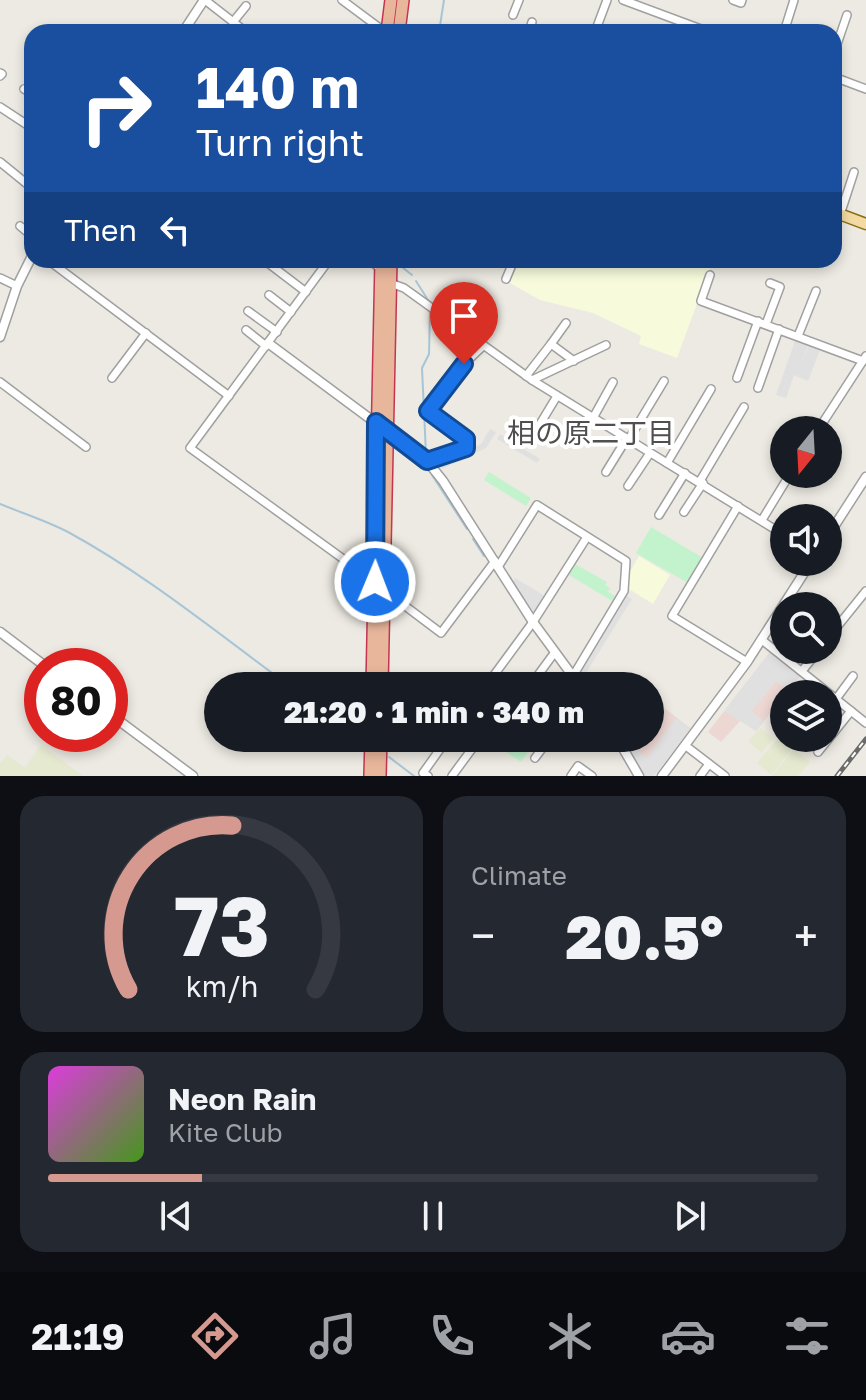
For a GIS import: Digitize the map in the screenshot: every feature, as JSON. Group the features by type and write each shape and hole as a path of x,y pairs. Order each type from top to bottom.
{"highway":[{"path":"387,24 391,0"},
{"path":"400,24 403,0"},
{"path":"382,672 376,422 384,268"},
{"path":"373,672 388,431 390,283 386,268"},
{"path":"370,776 371,752"},
{"path":"380,776 381,752"}],"main road":[{"path":"842,215 865,221"}],"street":[{"path":"188,24 204,0 236,24"},
{"path":"342,0 375,24"},
{"path":"513,15 519,0"},
{"path":"598,24 607,0"},
{"path":"623,0 688,24"},
{"path":"733,0 741,3 742,0"},
{"path":"786,24 794,0"},
{"path":"233,22 246,6"},
{"path":"842,30 847,15"},
{"path":"842,80 865,87"},
{"path":"0,107 24,123"},
{"path":"0,162 24,182"},
{"path":"842,202 854,172"},
{"path":"20,226 24,229"},
{"path":"0,337 26,268"},
{"path":"59,268 229,396"},
{"path":"274,268 306,292"},
{"path":"323,268 190,448 441,633 497,564 537,505 626,561 624,591 575,672"},
{"path":"506,279 511,268"},
{"path":"710,275 701,301 864,358 827,416"},
{"path":"0,278 17,286"},
{"path":"390,283 404,288 557,396 770,525"},
{"path":"737,378 780,287 770,283"},
{"path":"798,336 816,291"},
{"path":"269,295 291,312"},
{"path":"248,311 277,332"},
{"path":"529,378 566,323"},
{"path":"758,388 779,329"},
{"path":"246,330 427,461 533,622 570,672"},
{"path":"112,378 146,333"},
{"path":"551,344 574,361"},
{"path":"529,378 606,345"},
{"path":"427,461 466,448 466,439 428,411 464,364 483,346"},
{"path":"606,472 664,381"},
{"path":"0,382 86,447"},
{"path":"593,418 613,382"},
{"path":"667,463 711,389"},
{"path":"537,429 557,396"},
{"path":"684,512 744,407"},
{"path":"628,486 650,453"},
{"path":"659,515 685,473"},
{"path":"842,514 866,477"},
{"path":"762,520 781,488"},
{"path":"738,506 672,616 747,662"},
{"path":"496,672 533,622 587,537"},
{"path":"662,776 747,662 802,576"},
{"path":"842,621 866,591"},
{"path":"0,632 24,650"},
{"path":"762,640 812,680"},
{"path":"540,672 555,652"},
{"path":"802,671 808,664"},
{"path":"842,691 853,676"},
{"path":"842,704 866,723"},
{"path":"842,722 851,711"},
{"path":"128,727 193,776"},
{"path":"686,746 725,776"},
{"path":"428,776 423,773 438,752"},
{"path":"452,776 470,752"},
{"path":"535,758 540,752"},
{"path":"625,752 639,776"},
{"path":"700,776 709,764"},
{"path":"571,776 578,766 592,776"}],"shaded area":[{"path":"515,268 710,268 677,358 639,344 641,336 593,313 540,300 510,283"},
{"path":"796,338 809,342 802,362 810,343 821,347 808,381 794,375 786,398 776,395"},
{"path":"490,429 496,432 486,448 442,469 440,464 481,444"},
{"path":"500,434 540,459 537,463 497,439"},
{"path":"639,556 670,575 653,604 629,589 628,575"},
{"path":"515,578 545,596 535,614 513,582"},
{"path":"626,595 632,599 586,672 579,670"},
{"path":"770,652 770,664 785,664 800,676 797,680 770,680 770,714 756,731 741,720 721,742 708,732"},
{"path":"770,652 770,664 785,664 800,676 797,680 770,680 770,688 752,711 763,721 756,731 724,711"},
{"path":"664,708 690,728 654,776 645,776 630,752 664,752"},
{"path":"676,718 690,728 654,776 645,776 631,752 639,752 647,758 651,752 664,752 664,735"},
{"path":"760,728 770,736 770,742 762,753 748,742"},
{"path":"770,748 770,752 790,752 771,775 757,763"},
{"path":"36,752 50,752 83,776 0,776 0,764 7,755 25,768"},
{"path":"792,752 798,752 810,762 798,776 772,776"}],"green space":[{"path":"489,472 531,498 526,506 484,480"},
{"path":"651,527 703,558 688,583 636,553"},
{"path":"575,564 607,582 608,592 615,596 612,601 569,575"},
{"path":"506,752 528,752 521,762"}],"waterway":[{"path":"440,24 444,0"},
{"path":"403,268 412,275"},
{"path":"416,281 428,300"},
{"path":"426,454 422,368 429,354 430,310"},
{"path":"432,475 467,529"},
{"path":"0,504 60,528 97,549 154,586 271,672"},
{"path":"473,539 484,556"},
{"path":"389,757 414,776"}],"railway":[{"path":"837,776 866,739"}],"district":[{"name":"相の原二丁目","path":"591,433"}],"route":[{"path":"375,582 376,422 427,461 466,448 466,439 428,411 464,364"}]}
